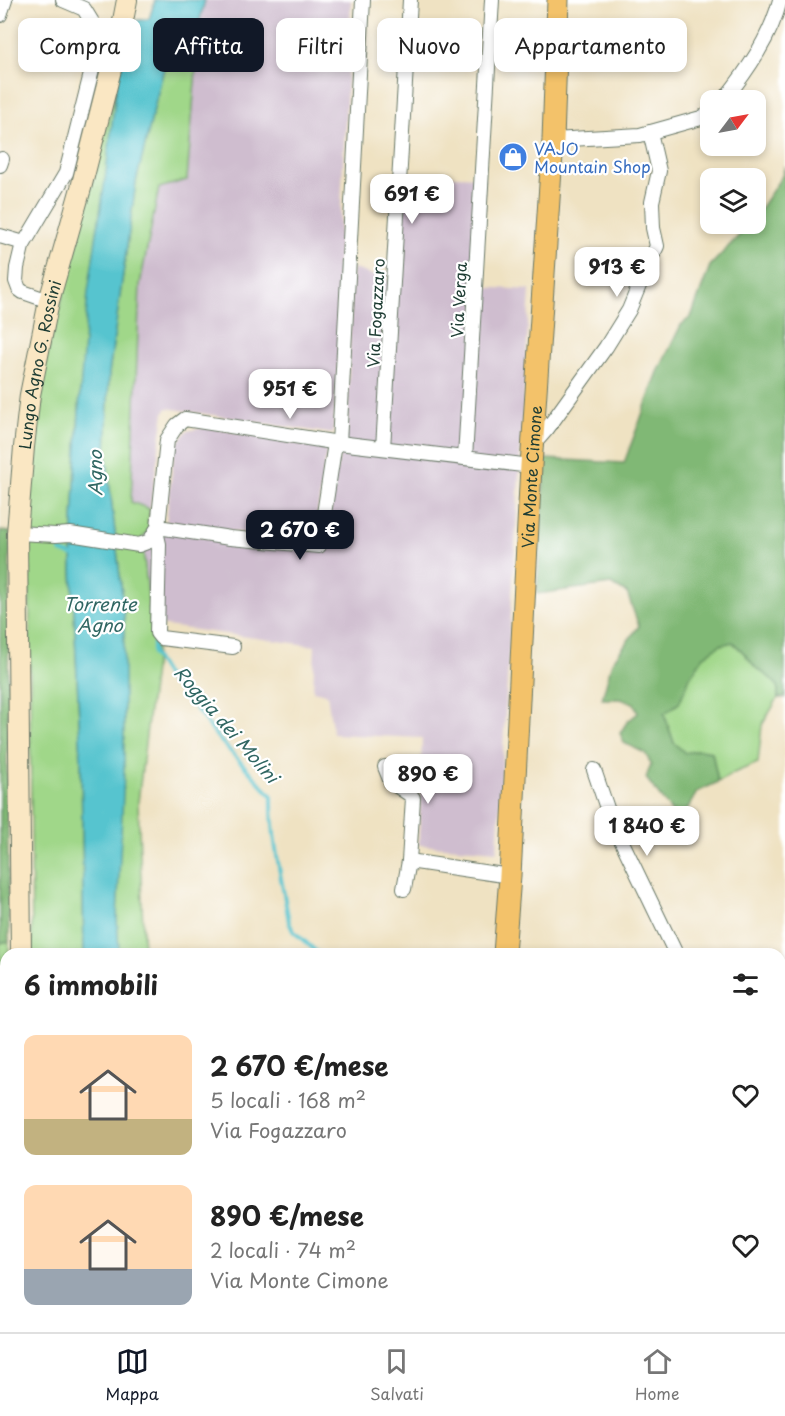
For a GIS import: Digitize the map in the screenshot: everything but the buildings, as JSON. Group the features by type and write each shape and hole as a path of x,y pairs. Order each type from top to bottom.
{"main road":[{"name":"Lungo Agno G. Rossini","path":"21,948 17,533 24,447 30,395 49,301 81,189 127,0"},
{"name":"Via Monte Cimone","path":"504,948 531,456 553,140 558,0"}],"street":[{"path":"0,15 6,0"},
{"path":"49,301 19,289 16,281 21,247 66,173 98,46 95,27 84,9 63,0"},
{"name":"Via Fogazzaro","path":"157,529 319,546 337,443 363,0"},
{"name":"Via Fogazzaro","path":"383,448 410,0"},
{"name":"Via Verga","path":"465,458 492,0"},
{"path":"731,90 750,65 766,36 780,0"},
{"path":"553,140 640,135 700,118"},
{"path":"233,647 161,638 157,633 159,544 157,529 167,440 177,425 185,419 337,443 465,458 531,456 629,310 657,246 653,228 652,202 659,171 650,132"},
{"path":"0,236 24,243"},
{"path":"17,533 70,534 139,545 150,541 157,529"},
{"path":"385,767 391,783 413,798 409,861 404,889"},
{"path":"594,770 610,817 673,948"},
{"path":"409,861 510,876"}],"shaded area":[{"path":"205,0 351,0 350,18 276,18 276,72 348,72 338,268 339,353 333,434 167,408 164,413 150,509 131,503 140,284 159,187 187,179 196,72 264,72 264,18 200,18"},
{"path":"395,174 485,177 478,287 530,290 497,851 419,845 422,738 333,734 327,694 313,691 315,646 151,624 142,539 150,527 152,530 326,549 334,478 347,429 352,268 389,281"},
{"path":"207,427 327,449 315,528 307,538 265,536 166,522 175,446 187,431"}],"green space":[{"path":"163,72 196,72 187,180 159,188 140,284 131,502 150,509 148,522 150,527 142,539 151,624 157,644 138,802 144,948 119,948 117,918 124,612 106,453 109,373 136,182"},
{"path":"117,84 80,392 73,521 72,570 81,761 84,948 32,948 29,515 33,450 42,372"},
{"path":"785,166 785,698 778,698 778,686 756,668 733,642 720,645 703,657 690,677 679,703 664,714 674,743 685,753 699,750 712,752 718,782 697,792 686,811 682,825 646,778 651,764 645,753 624,743 620,733 627,722 638,713 634,703 620,699 602,699 612,662 639,626 627,593 611,584 537,594 545,459 624,463 658,372 681,325 691,317 710,266 740,234 766,234 766,200 782,176"},
{"path":"0,531 10,532 7,772 9,941 0,943"},
{"path":"732,642 756,668 778,686 778,698 762,725 758,763 718,782 712,752 699,750 685,753 674,743 664,713 679,703 690,677 703,657 720,645"},
{"path":"9,941 9,948 0,948 0,943"}],"water":[{"name":"Torrente Agno","path":"155,0 205,0 200,18 153,18 153,72 163,72 136,182 109,373 106,453 124,612 124,773 117,918 119,948 84,948 81,761 72,570 80,392 88,292 117,84 120,72 141,72 141,20 149,19"}],"waterway":[{"path":"60,551 76,557"},
{"name":"Roggia dei Molini","path":"153,644 153,654 170,682 184,692 218,738 272,796 275,843 289,922 293,931 312,948"}],"place":[{"name":"VAJO Mountain Shop","path":"513,157"}],"water label":[{"name":"Agno","path":"94,473"}]}
